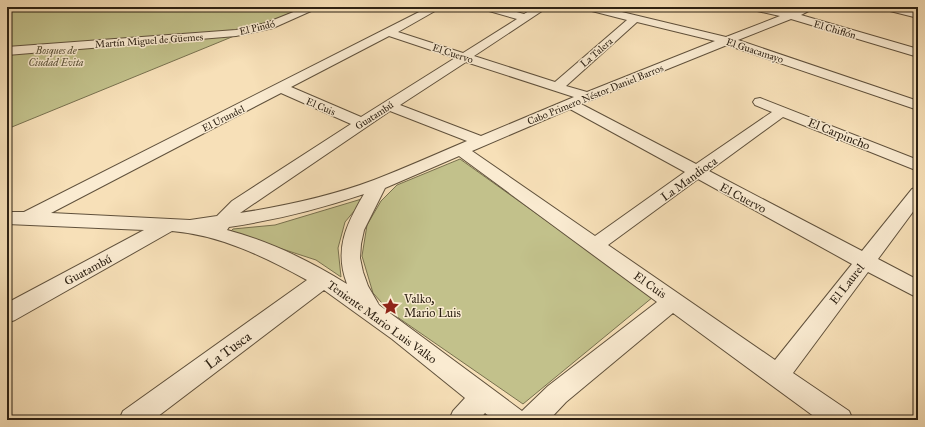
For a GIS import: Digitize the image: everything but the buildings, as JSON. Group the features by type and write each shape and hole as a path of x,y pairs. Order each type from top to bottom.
{"street":[{"name":"El Pindó","path":"220,34 269,26 315,7"},
{"name":"El Urundel","path":"17,218 281,88 437,7"},
{"path":"486,7 526,18"},
{"name":"Guatambú","path":"217,228 238,205 362,123 543,7"},
{"name":"El Guacamayo","path":"588,7 728,41 918,106"},
{"name":"El Chiflón","path":"752,7 790,16 918,53"},
{"name":"Cabo Primero Néstor Daniel Barros","path":"217,228 304,207 379,184 587,96 811,7"},
{"path":"886,7 918,15"},
{"name":"La Talera","path":"557,87 635,18"},
{"name":"El Cuervo","path":"388,32 587,96"},
{"name":"Martín Miguel de Güemes","path":"7,51 220,34"},
{"name":"El Cuis","path":"281,88 362,123"},
{"name":"El Carpincho","path":"760,102 918,166"},
{"name":"El Cuervo","path":"570,104 918,290"},
{"path":"390,106 480,141"},
{"name":"La Mandioca","path":"595,245 782,111"},
{"name":"El Cuis","path":"460,150 840,420"},
{"path":"372,312 354,282 350,268 349,256 354,229 379,184"},
{"name":"El Laurel","path":"777,375 918,193"},
{"name":"Teniente Mario Luis Valko","path":"17,218 217,228 282,256 324,280 372,312 514,420"},
{"name":"Guatambú","path":"7,314 168,225"},
{"name":"La Tusca","path":"132,420 324,280"},
{"path":"531,420 557,394 673,301"},
{"path":"462,420 483,397"}],"green space":[{"name":"Bosques de Ciudad Evita","path":"7,7 305,7 7,129"},
{"path":"460,159 653,297 523,404 390,312 373,293 362,256 367,225 381,201 397,185"},
{"path":"365,198 345,222 338,248 341,277 316,260 230,232 233,229 275,225"}],"place":[{"name":"Valko, Mario Luis","path":"391,306"}]}
